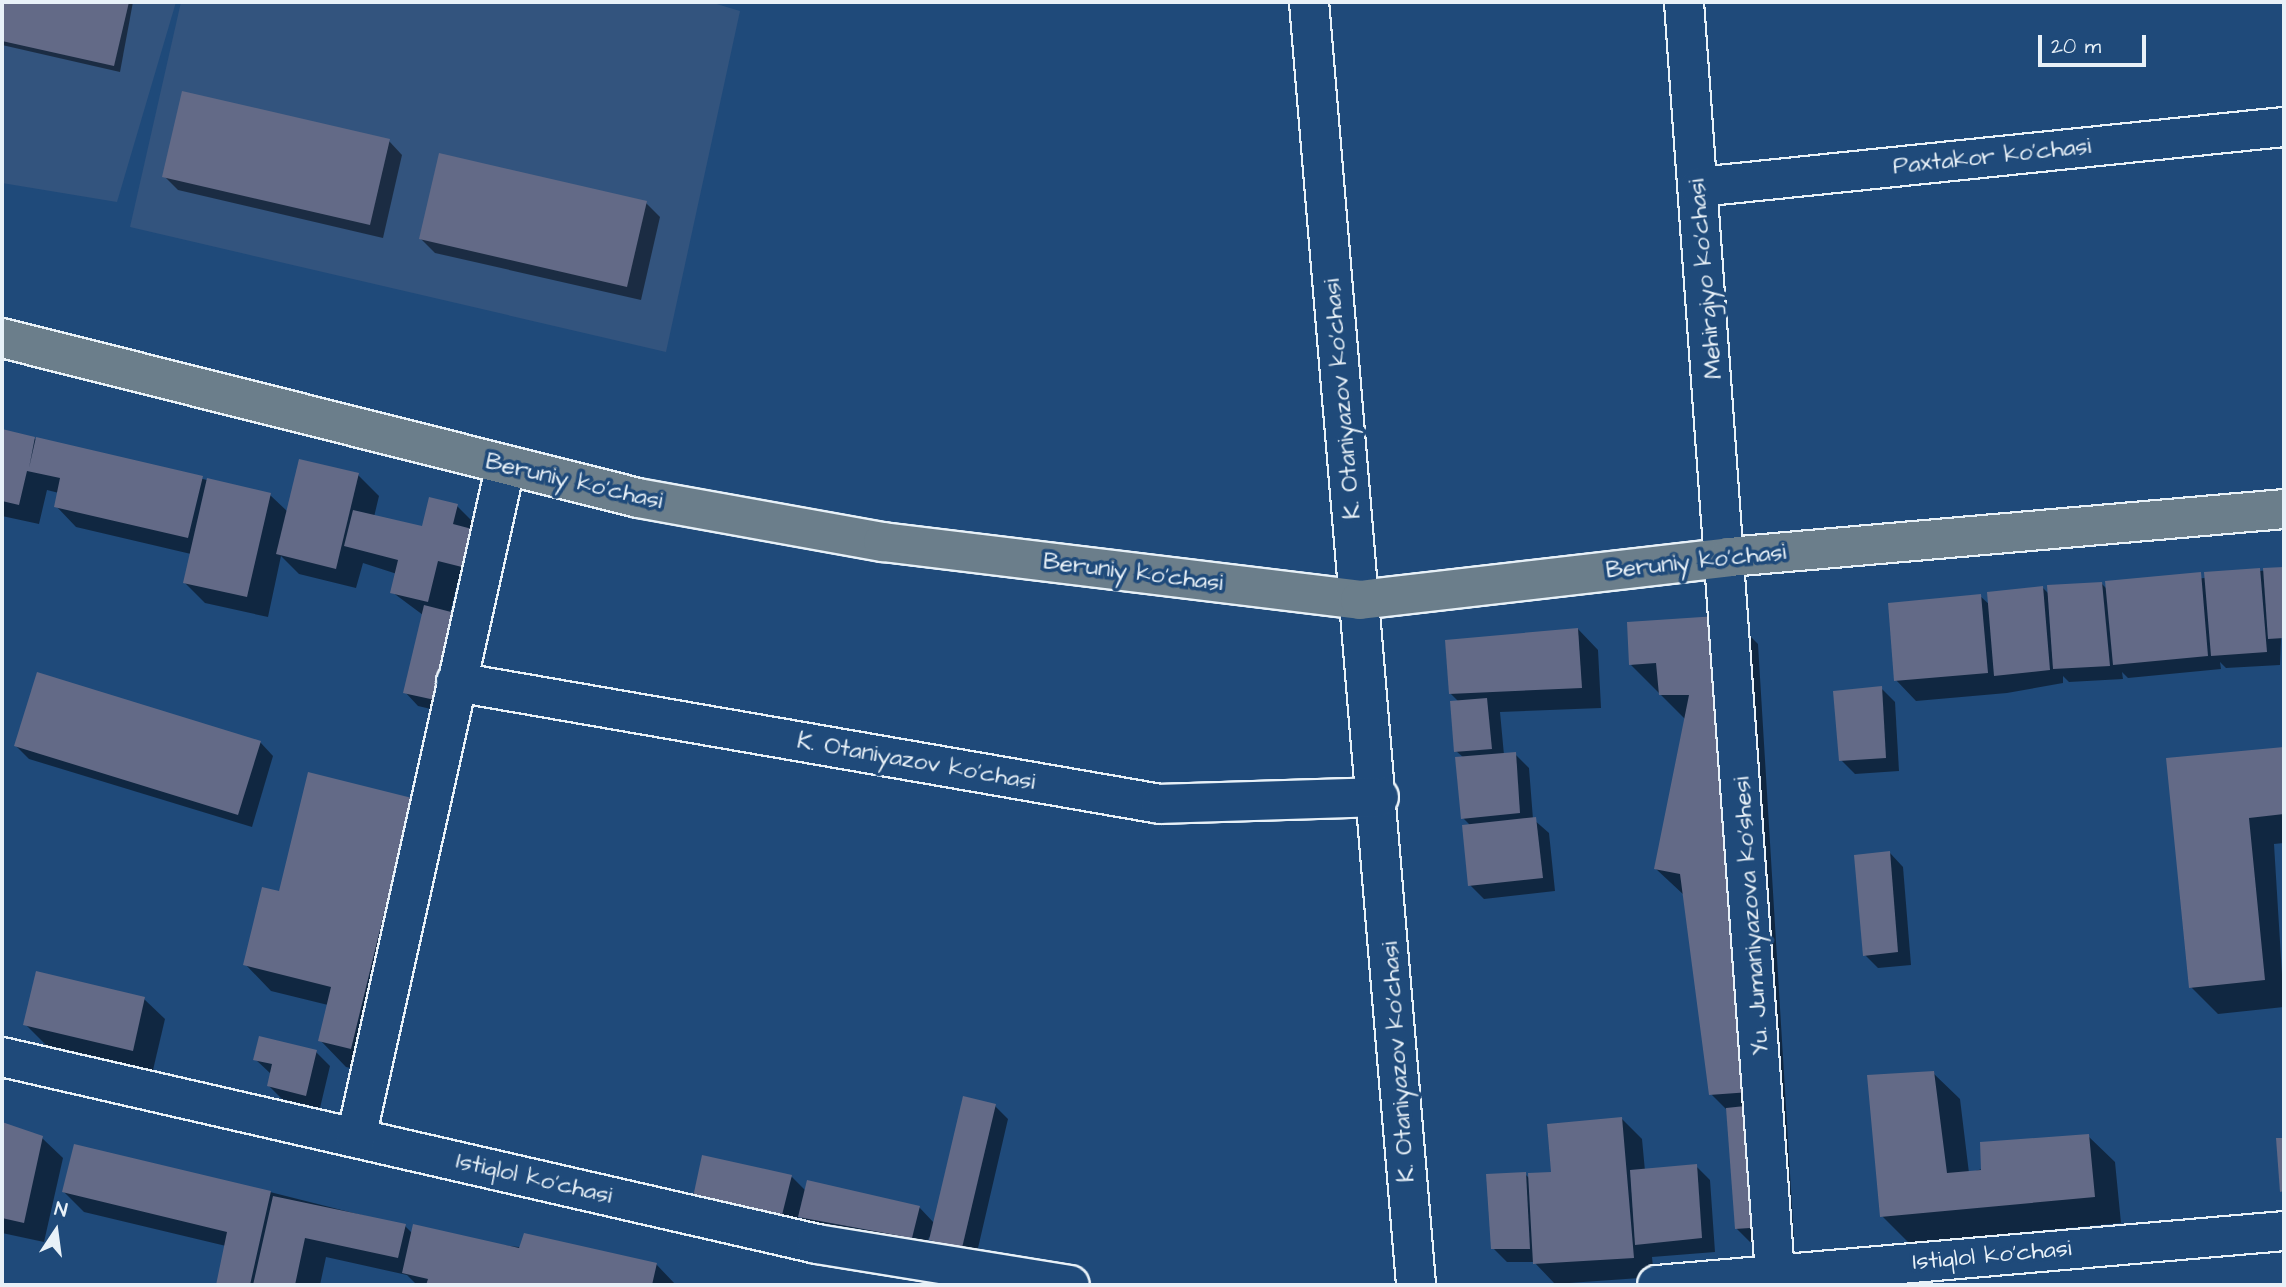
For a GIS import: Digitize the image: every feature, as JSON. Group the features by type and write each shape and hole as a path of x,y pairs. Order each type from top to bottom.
{"main road":[{"name":"Beruniy ko'chasi","path":"2,338 505,468 883,542 1360,600 1729,557 2284,509"}],"street":[{"name":"K. Otaniyazov ko'chasi","path":"1309,2 1379,796 1416,1285"},
{"name":"Mehirgiyo ko'chasi","path":"1684,2 1729,557"},
{"name":"Paxtakor ko'chasi","path":"1699,187 2284,127"},
{"path":"356,1138 505,468"},
{"name":"Yu. Jumaniyazova ko'shesi","path":"1729,557 1775,1275"},
{"name":"K. Otaniyazov ko'chasi","path":"456,682 1160,804 1379,796"},
{"name":"Istiqlol ko'chasi","path":"2,1057 817,1244 1070,1285"},
{"name":"Istiqlol ko'chasi","path":"1657,1285 2284,1231"}],"shaded area":[{"path":"2,2 176,2 117,202 2,183"},
{"path":"181,2 710,2 740,11 666,352 130,227"}],"building":[{"path":"2,2 129,2 114,66 2,41"},
{"path":"182,91 390,139 370,225 162,177"},
{"path":"439,153 647,201 627,287 419,239"},
{"path":"2,429 35,437 29,468 36,437 203,476 188,538 54,507 60,478 27,471 19,505 2,501"},
{"path":"299,459 359,473 336,569 276,554"},
{"path":"207,478 271,493 247,597 183,583"},
{"path":"429,497 458,504 453,524 472,529 462,567 438,561 428,602 390,593 398,560 344,546 353,510 422,526"},
{"path":"2284,567 2284,638 2268,639 2263,568"},
{"path":"2260,568 2267,652 2211,656 2204,572"},
{"path":"2201,572 2208,656 2113,665 2105,581"},
{"path":"2102,582 2110,666 2053,669 2047,585"},
{"path":"2043,586 2050,670 1994,676 1987,592"},
{"path":"1981,594 1988,673 1894,681 1888,603"},
{"path":"424,605 455,613 435,700 403,693"},
{"path":"1732,615 1764,1091 1709,1095 1680,874 1654,869 1689,695 1659,695 1656,663 1629,665 1627,622"},
{"path":"1578,628 1582,688 1449,694 1445,640"},
{"path":"37,672 261,741 238,815 14,746"},
{"path":"1882,686 1886,758 1839,761 1833,691"},
{"path":"1487,698 1492,749 1454,752 1450,701"},
{"path":"2284,747 2284,814 2249,818 2265,980 2189,988 2166,758"},
{"path":"1516,752 1520,813 1461,819 1455,757"},
{"path":"308,772 412,798 351,1049 318,1041 331,987 243,965 262,887 279,891"},
{"path":"1536,817 1543,878 1468,886 1462,825"},
{"path":"1890,851 1898,952 1863,956 1854,855"},
{"path":"36,971 145,997 133,1051 23,1025"},
{"path":"259,1036 317,1050 306,1096 267,1086 272,1064 253,1060"},
{"path":"1934,1071 1947,1173 1981,1170 1980,1142 2089,1134 2095,1197 1880,1217 1867,1075"},
{"path":"963,1096 996,1104 962,1248 929,1240"},
{"path":"1774,1103 1781,1226 1735,1229 1726,1108"},
{"path":"1622,1117 1634,1258 1533,1264 1528,1173 1551,1172 1547,1124"},
{"path":"2,1122 43,1136 24,1223 2,1218"},
{"path":"2276,1138 2284,1138 2284,1191 2280,1192"},
{"path":"74,1144 271,1191 250,1285 216,1285 227,1232 62,1192"},
{"path":"702,1155 792,1175 782,1215 692,1202"},
{"path":"1697,1164 1702,1238 1635,1245 1630,1170"},
{"path":"1526,1172 1530,1249 1491,1249 1486,1174"},
{"path":"807,1180 920,1206 912,1238 798,1217"},
{"path":"273,1196 406,1224 398,1258 305,1238 295,1285 253,1285"},
{"path":"413,1224 519,1248 524,1233 657,1263 652,1285 426,1285 428,1279 402,1273"}]}
